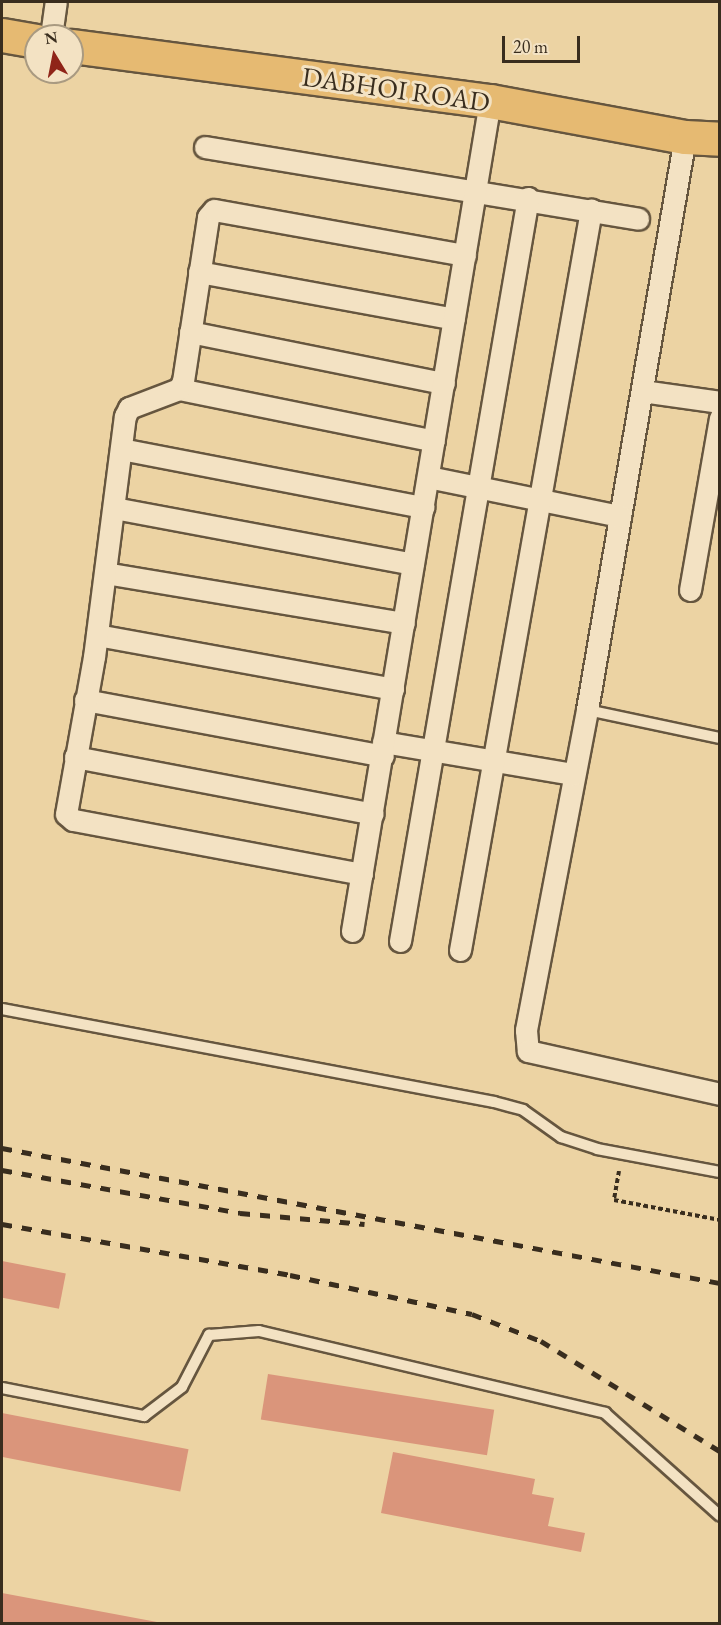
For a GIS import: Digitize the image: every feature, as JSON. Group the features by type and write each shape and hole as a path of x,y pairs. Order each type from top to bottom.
{"main road":[{"path":"2,35 24,38"},
{"name":"DABHOI ROAD","path":"84,48 490,101 685,138 720,139"}],"street":[{"path":"53,24 56,2"},
{"path":"352,931 490,101"},
{"path":"685,138 587,710 526,1029 528,1051 720,1094"},
{"path":"205,147 476,189 638,219"},
{"path":"400,941 435,751 528,198"},
{"path":"179,389 208,217 222,209 465,255"},
{"path":"459,950 591,210"},
{"path":"199,272 454,319"},
{"path":"190,332 444,383"},
{"path":"362,874 74,820 65,807 97,635 121,449 129,408 179,389 434,441"},
{"path":"642,391 720,402"},
{"path":"690,590 720,418"},
{"path":"121,449 423,507"},
{"path":"428,477 620,516"},
{"path":"114,508 413,564"},
{"path":"105,573 404,623"},
{"path":"97,635 393,689"},
{"path":"85,700 383,749 435,751 573,774"},
{"path":"75,757 373,814"}],"lane":[{"path":"587,710 720,738"},
{"path":"2,1010 494,1102 523,1110 561,1137 620,1153 720,1172"},
{"path":"2,1388 144,1416 182,1387 209,1335 259,1331 605,1413 720,1516"}],"path":[{"path":"620,1153 619,1184 614,1200 720,1220"}],"building":[{"path":"2,1261 66,1273 59,1309 2,1298"},
{"path":"268,1374 494,1410 487,1455 261,1419"},
{"path":"2,1413 189,1449 180,1491 2,1457"},
{"path":"393,1452 535,1479 532,1494 554,1498 548,1526 585,1533 581,1552 381,1513"},
{"path":"2,1593 157,1622 157,1624 2,1624"}],"railway":[{"path":"2,1148 720,1283"},
{"path":"2,1170 240,1213 365,1224"},
{"path":"2,1224 290,1275 472,1314 541,1341 720,1451"}]}
